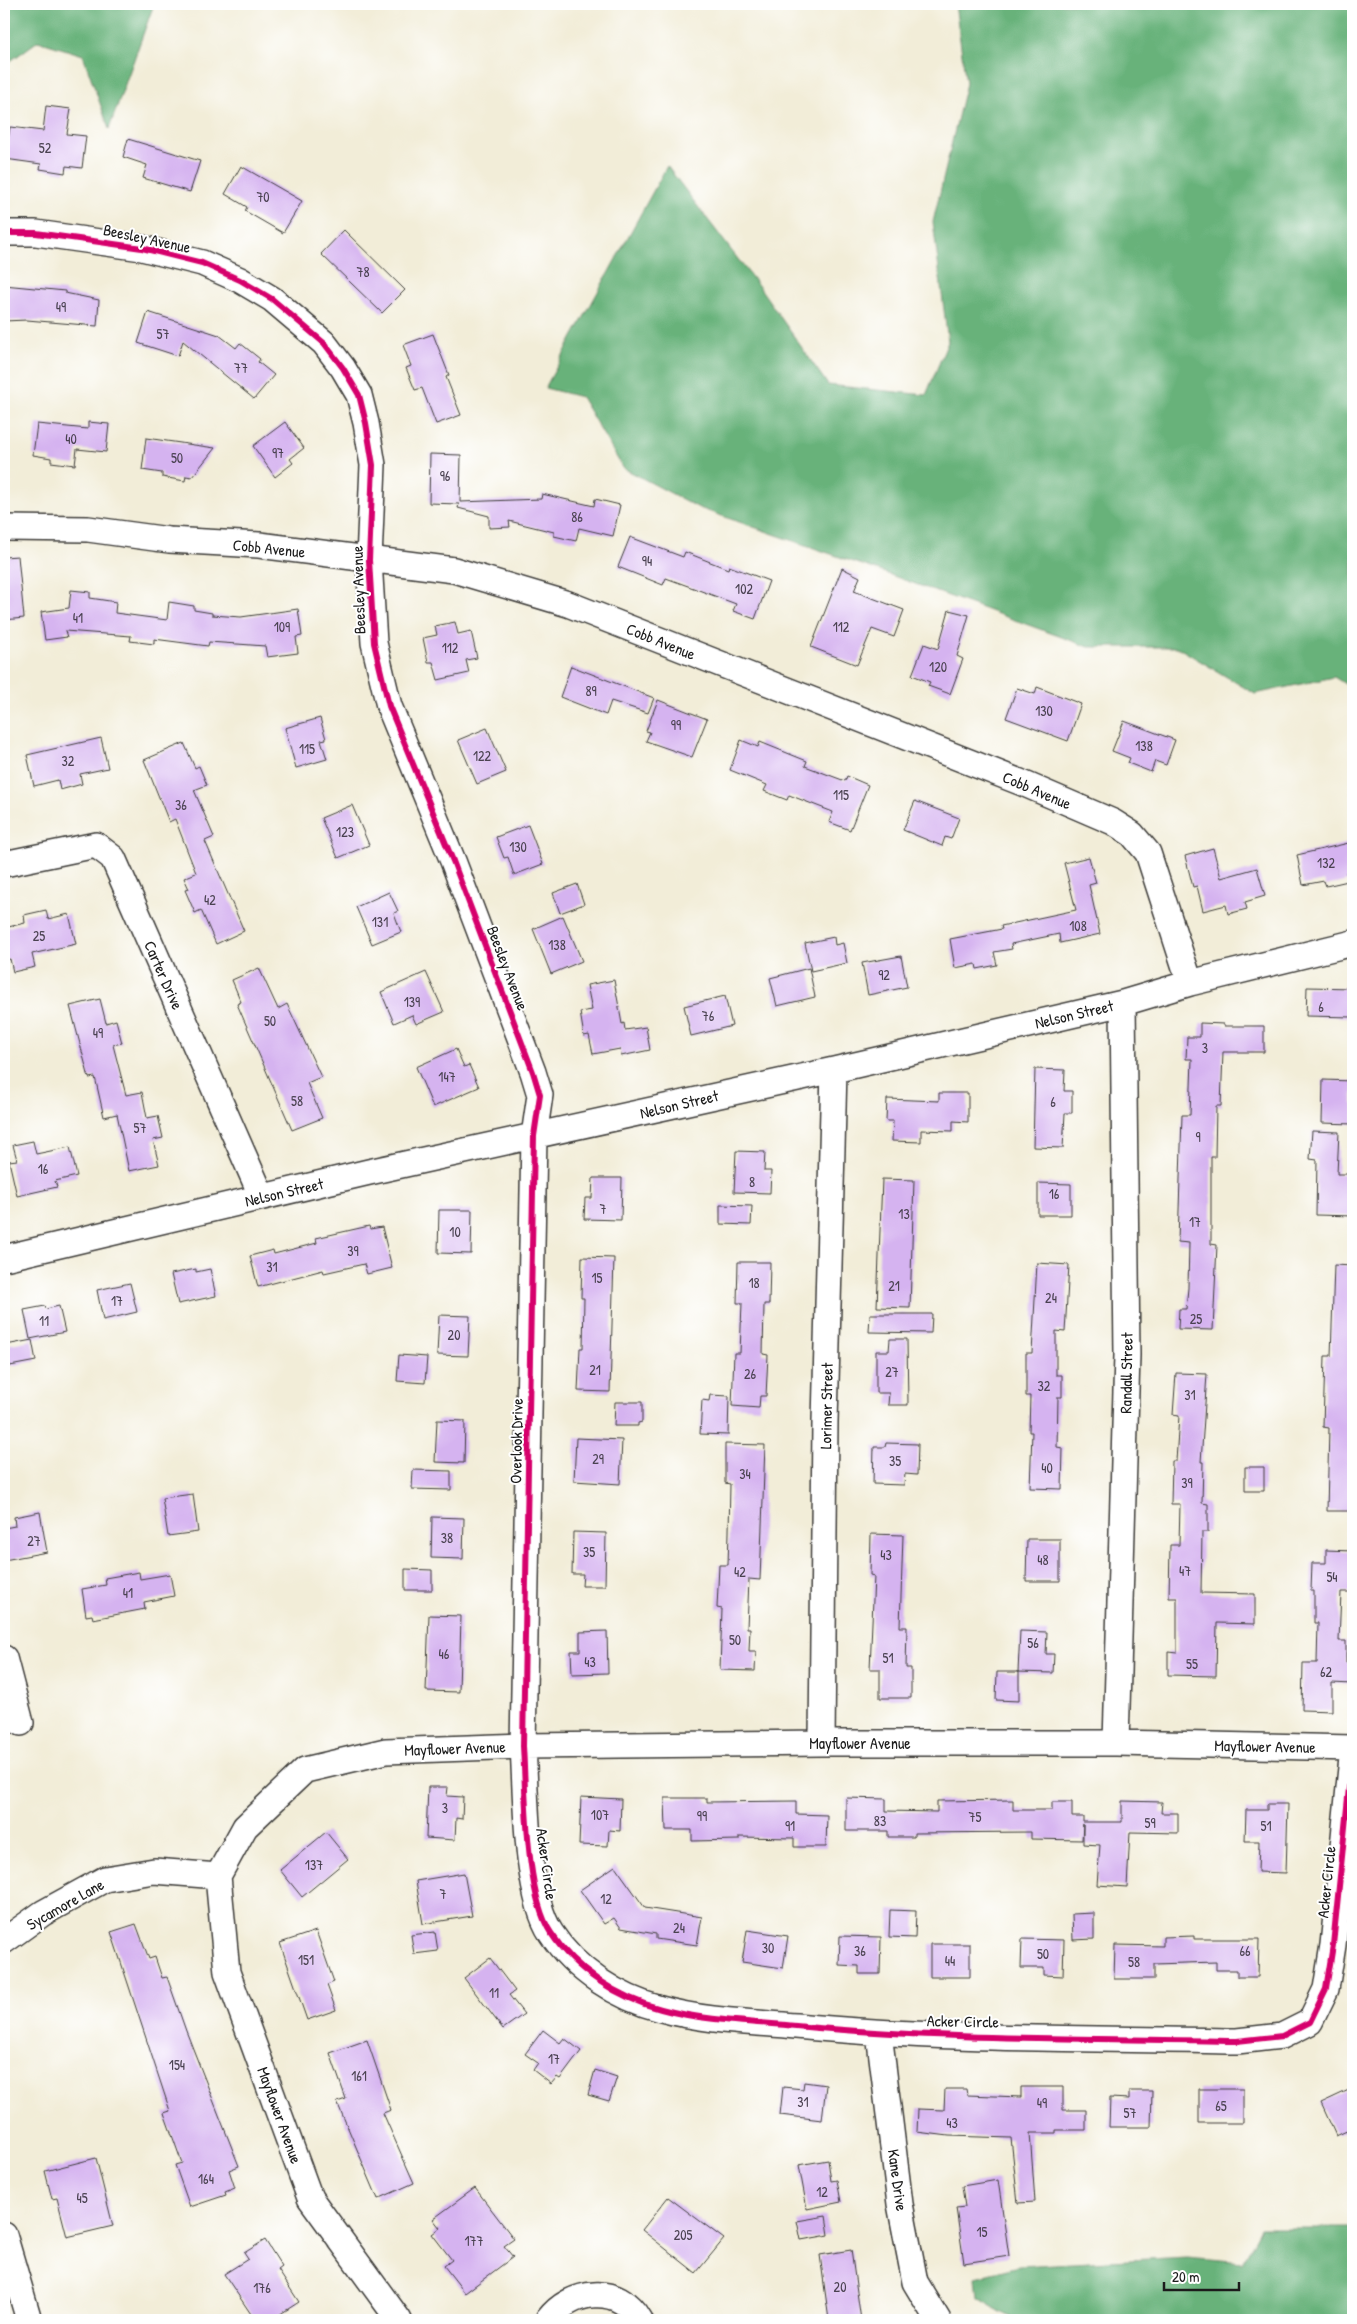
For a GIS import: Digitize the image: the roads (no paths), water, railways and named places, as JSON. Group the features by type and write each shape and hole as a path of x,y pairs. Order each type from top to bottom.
{"street":[{"name":"Beesley Avenue","path":"4,233 36,233 142,248 202,263 240,280 272,299 324,343 344,368 359,395 373,465 369,560 374,643 389,706 453,861 533,1072 540,1095 534,1136"},
{"name":"Cobb Avenue","path":"4,528 88,529 169,540 259,545 454,570 568,604 1011,778 1113,822 1132,834 1148,853 1190,983"},
{"name":"Carter Drive","path":"4,864 96,845 113,858 262,1197"},
{"name":"Nelson Street","path":"4,1258 262,1197 834,1070 1123,1002 1190,983 1353,943"},
{"name":"Randall Street","path":"1116,1743 1127,1355 1123,1002"},
{"name":"Lorimer Street","path":"822,1742 826,1422 834,1070"},
{"name":"Overlook Drive","path":"523,1746 534,1136"},
{"path":"4,1658 21,1723"},
{"name":"Mayflower Avenue","path":"399,2320 310,2198 226,1972 218,1876 245,1827 304,1770 386,1751 523,1746 822,1742 1116,1743 1353,1748"},
{"name":"Acker Circle","path":"523,1746 527,1817 534,1879 540,1911 551,1933 583,1970 632,1998 661,2009 720,2019 879,2033 1237,2041 1282,2036 1310,2022 1326,1989 1332,1954 1353,1748"},
{"name":"Sycamore Lane","path":"4,1941 42,1913 105,1879 154,1871 218,1876"},
{"name":"Kane Drive","path":"879,2033 900,2204 915,2282 938,2320"},
{"path":"4,2235 29,2320"},
{"path":"548,2320 556,2310 570,2300 587,2295 605,2295 622,2302 636,2314 639,2320"}]}
